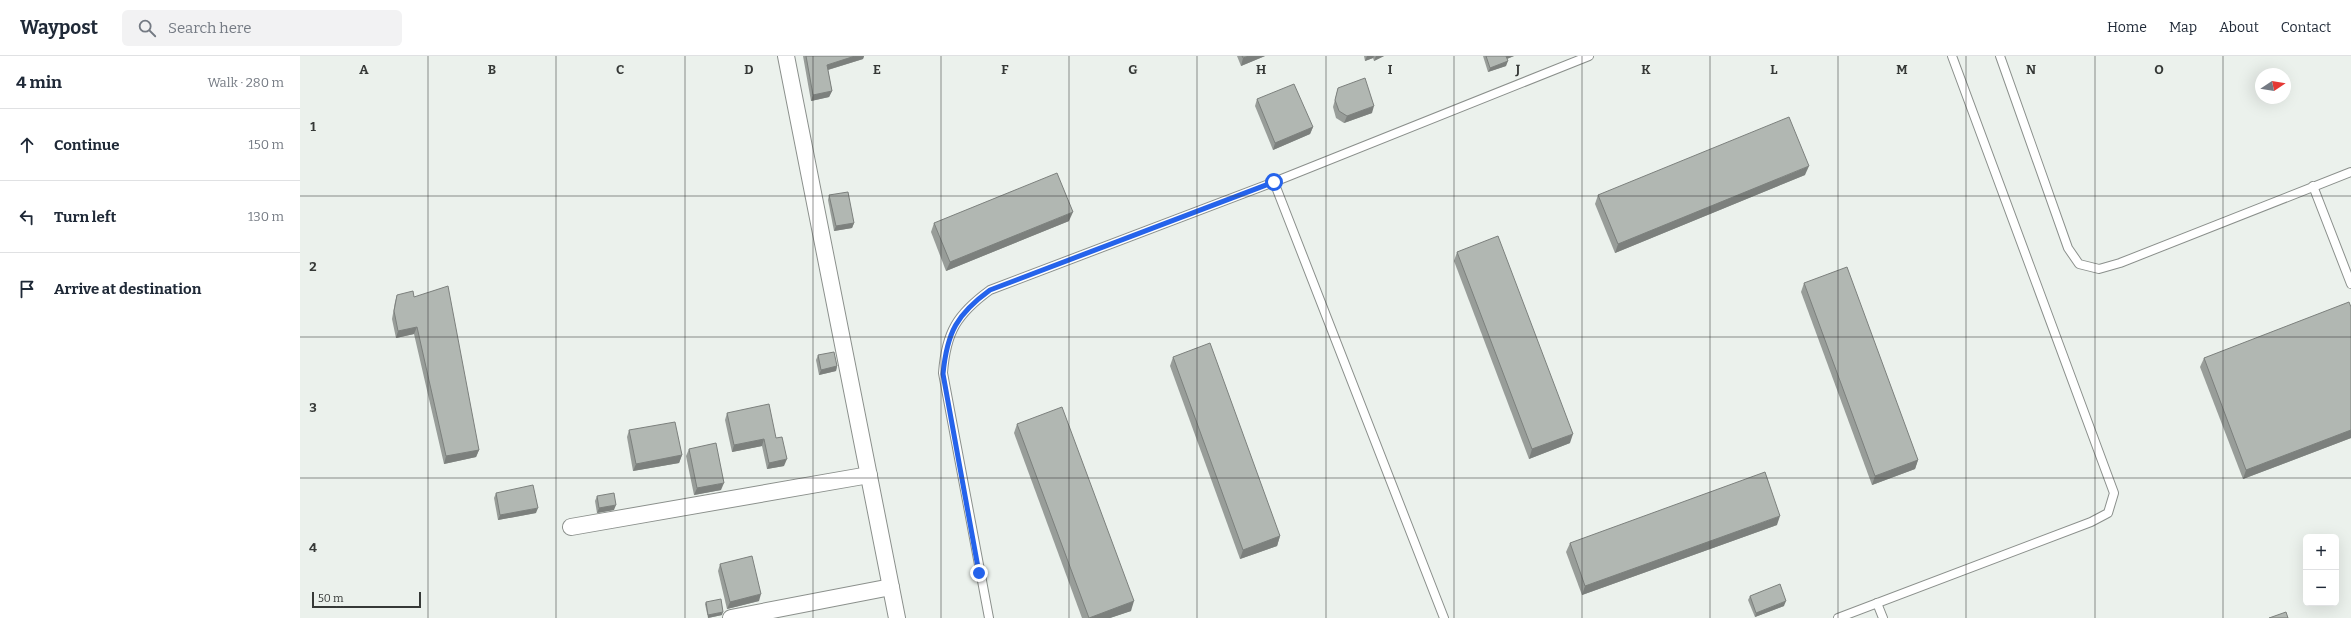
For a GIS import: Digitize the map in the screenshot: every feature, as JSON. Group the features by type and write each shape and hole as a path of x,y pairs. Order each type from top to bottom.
{"street":[{"path":"786,56 897,618"},
{"path":"571,527 869,475"},
{"path":"730,618 891,587"}],"lane":[{"path":"989,618 943,374 945,347 968,306 990,290 1274,182 1589,56"},
{"path":"1838,618 2091,522 2108,512 2114,493 1952,56"},
{"path":"2000,56 2068,248 2079,264 2099,269 2120,263 2351,172"},
{"path":"1274,182 1444,618"},
{"path":"2313,186 2351,284"},
{"path":"1877,603 1883,618"}],"building":[{"path":"806,56 855,56 827,65 832,91 813,95"},
{"path":"1486,56 1506,56 1508,61 1490,68"},
{"path":"1365,78 1374,106 1347,116 1339,111 1335,100 1338,88"},
{"path":"1294,84 1313,127 1275,143 1257,99"},
{"path":"1789,117 1809,166 1618,244 1598,195"},
{"path":"1057,173 1073,212 950,262 934,223"},
{"path":"848,192 854,223 836,226 829,195"},
{"path":"1498,236 1573,434 1532,449 1457,252"},
{"path":"1847,267 1918,460 1875,476 1804,283"},
{"path":"448,286 479,450 446,456 417,327 398,331 394,311 397,295 413,291 414,297"},
{"path":"2349,302 2351,307 2351,430 2246,470 2204,358"},
{"path":"1210,343 1280,536 1243,550 1173,357"},
{"path":"834,352 837,366 821,370 818,355"},
{"path":"769,404 776,438 782,437 787,459 769,463 764,439 734,445 727,413"},
{"path":"1062,407 1134,601 1089,618 1017,424"},
{"path":"675,422 682,455 636,464 629,430"},
{"path":"716,443 724,483 697,488 689,449"},
{"path":"1765,472 1780,516 1585,586 1570,543"},
{"path":"533,485 538,508 500,515 496,493"},
{"path":"614,493 616,505 599,508 597,496"},
{"path":"752,556 761,594 730,602 720,564"},
{"path":"1780,584 1786,601 1756,613 1750,596"},
{"path":"721,599 723,612 708,615 706,602"},
{"path":"2286,612 2288,618 2269,618"}],"route":[{"path":"979,573 943,374 945,347 968,306 990,290 1274,182"}]}
